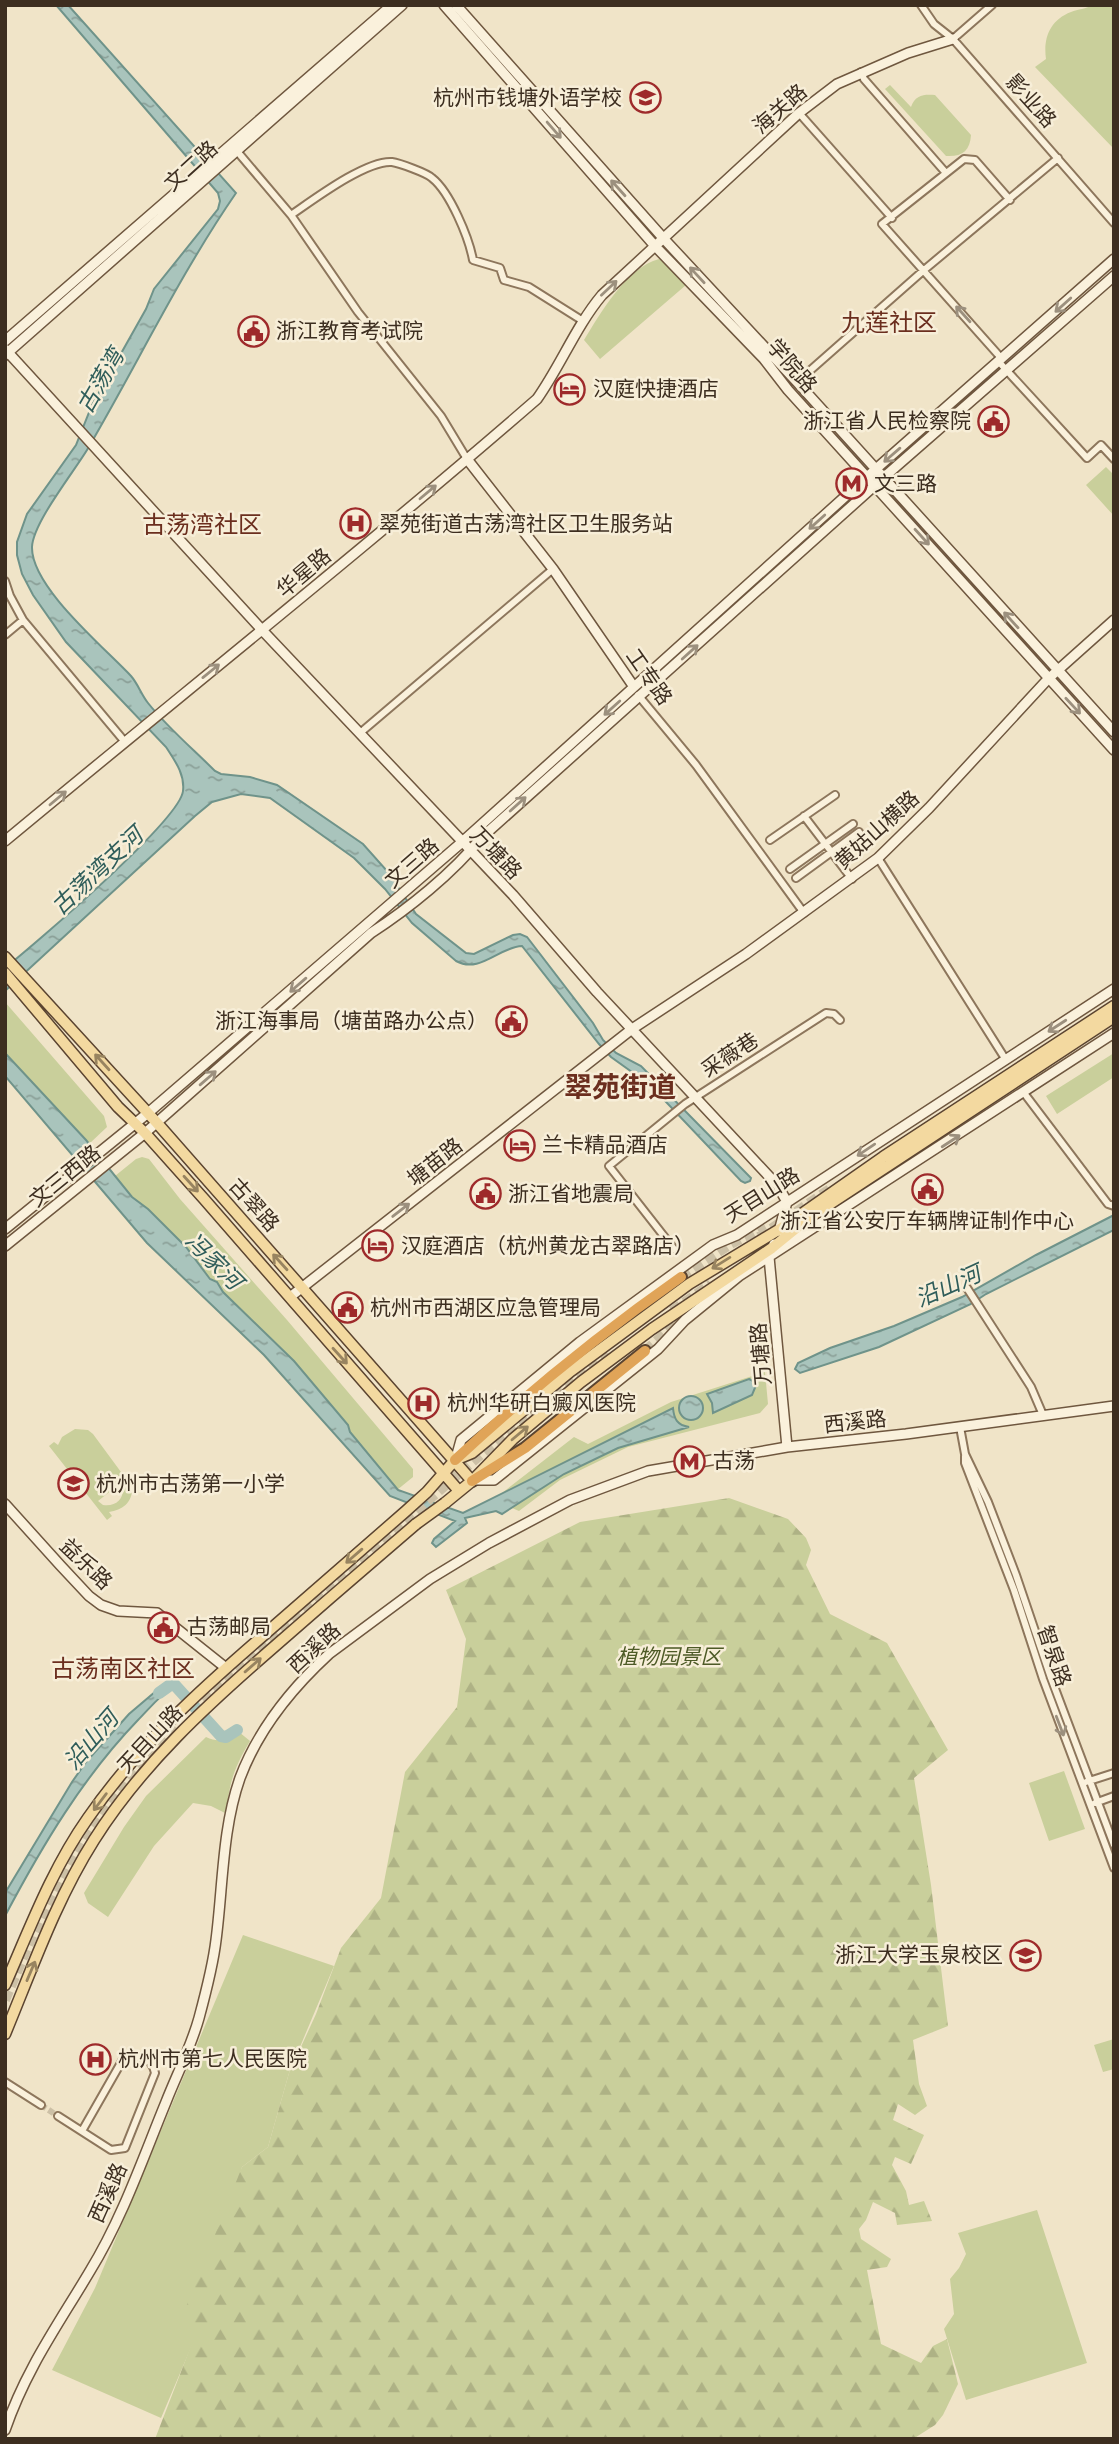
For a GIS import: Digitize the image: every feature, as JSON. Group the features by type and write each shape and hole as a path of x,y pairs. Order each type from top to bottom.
{"highway":[{"path":"455,1460 565,1364 681,1277"},
{"path":"472,1480 525,1448 645,1350"}],"main road":[{"name":"文二路","path":"6,352 391,5"},
{"name":"文二路","path":"215,163 236,150 402,5"},
{"name":"学院路","path":"444,5 655,246 764,359 788,390 872,473"},
{"name":"学院路","path":"456,5 664,239 797,382 1048,679 1114,750"},
{"name":"海关路","path":"655,246 799,113 837,84 908,53 953,39"},
{"name":"文二路","path":"5,341 200,177"},
{"name":"华星路","path":"5,841 537,399 583,321 602,295 655,246"},
{"name":"文三路","path":"135,1123 461,843 1114,259"},
{"name":"文三路","path":"145,1133 371,933 415,901 471,851 481,838 1114,276"},
{"name":"万塘路","path":"6,352 262,630 471,851 778,1186 787,1202 771,1252 787,1447"},
{"name":"工专路","path":"467,459 553,569 634,687"},
{"name":"学院路","path":"880,482 1114,732"},
{"name":"黄姑山横路","path":"632,1029 804,913 878,858 929,808 1048,679 1114,620"},
{"name":"古翠路","path":"6,958 21,983 118,1107 145,1133 458,1491"},
{"name":"古翠路","path":"5,973 21,983 148,1113 472,1480"},
{"name":"天目山路","path":"5,1985 50,1882 81,1828 129,1763 192,1698 427,1492 455,1460 461,1440 580,1342 713,1245 737,1235 1114,989"},
{"name":"天目山路","path":"455,1460 472,1453 571,1371 689,1284 780,1228 883,1157 1114,1006"},
{"name":"天目山路","path":"472,1480 494,1480 658,1349 711,1297 821,1210 1114,1017"},
{"name":"塘苗路","path":"290,1297 632,1029"},
{"name":"天目山路","path":"5,2034 62,1896 93,1841 128,1791 162,1750 202,1711 416,1524 472,1480 513,1439 581,1382 652,1329 1114,1033"},
{"name":"文三西路","path":"5,1229 135,1123"},
{"name":"文三西路","path":"5,1246 145,1133"},
{"name":"西溪路","path":"5,2430 19,2394 44,2344 91,2270 111,2230 183,2063 198,2021 212,1965 226,1845 237,1790 267,1725 329,1654 430,1579 546,1511 593,1490 648,1471 787,1447 1114,1406"},
{"name":"益乐路","path":"5,1504 60,1566 101,1605 118,1611 157,1613 226,1668"}],"street":[{"name":"影业路","path":"921,5 934,24 953,39 1114,223"},
{"path":"953,39 992,5"},
{"path":"862,72 864,79 946,173"},
{"path":"799,113 892,218"},
{"path":"236,150 291,215 358,312 441,416 467,459"},
{"path":"797,382 924,270 1058,158"},
{"path":"1010,200 975,160 964,159 882,224 1001,360 1006,370 1087,458 1101,445 1114,459"},
{"path":"291,215 352,175 374,166 391,162 410,168 432,177 444,193 469,240 473,260 500,268 504,280 529,287 583,321"},
{"path":"360,733 553,569"},
{"path":"5,582 23,620 125,742"},
{"path":"5,635 23,620"},
{"name":"工专路","path":"634,687 639,698 696,765 804,913"},
{"path":"770,840 835,795"},
{"path":"804,816 852,878"},
{"path":"790,869 853,824"},
{"path":"796,878 859,832"},
{"path":"878,858 1006,1060"},
{"name":"采薇巷","path":"674,1249 609,1166 696,1097 826,1013 834,1014 840,1020"},
{"path":"1024,1093 1112,1203"},
{"path":"968,1289 1031,1387 1043,1415"},
{"name":"智泉路","path":"960,1427 965,1454 988,1503 1016,1576 1114,1868"},
{"path":"1086,1782 1114,1773"},
{"path":"1093,1803 1114,1796"},
{"name":"智泉路","path":"1093,1803 1114,1844"},
{"path":"58,2116 111,2150 125,2148 155,2073 153,2066 137,2055 122,2061 82,2131"},
{"path":"5,2082 41,2105"}],"green space":[{"path":"1093,5 1114,7 1114,149 1035,67 1046,59 1047,37 1053,25 1064,15"},
{"path":"890,85 911,107 920,96 935,95 971,135 967,149 961,154 946,156 885,89"},
{"path":"659,259 666,262 686,285 600,359 584,340 625,281 636,271"},
{"path":"1106,467 1114,475 1114,516 1086,485"},
{"path":"5,1002 104,1116 107,1127 89,1144 5,1053"},
{"path":"1114,1053 1114,1077 1057,1114 1046,1096"},
{"path":"142,1157 149,1159 180,1199 413,1469 413,1477 397,1490 350,1432 348,1425 294,1361 223,1292 217,1282 210,1279 186,1247 122,1186 115,1176"},
{"path":"765,1372 768,1404 760,1413 628,1447 560,1480 519,1511 493,1500 574,1437 588,1444 671,1402"},
{"path":"75,1429 88,1430 132,1487 129,1501 123,1507 109,1512 112,1516 107,1520 49,1446 54,1442 58,1445 62,1437","holes":["122,1482 123,1492 117,1503 103,1505 98,1501"]},
{"name":"植物园景区","path":"729,1498 788,1519 806,1538 811,1550 806,1565 830,1614 887,1643 948,1750 914,1778 931,1885 948,2026 913,2040 919,2084 927,2106 915,2115 898,2104 893,2120 924,2135 911,2164 895,2157 892,2165 906,2191 909,2205 924,2201 932,2221 897,2225 895,2213 873,2202 859,2229 861,2239 891,2259 887,2267 867,2270 881,2344 921,2363 933,2346 947,2339 958,2384 943,2415 935,2425 913,2439 155,2439 194,2338 182,2317 242,2167 268,2147 289,2073 316,2014 341,1948 381,1898 405,1772 457,1707 466,1639 446,1590 580,1522"},
{"path":"239,1732 250,1741 233,1776 227,1814 211,1806 193,1803 154,1846 108,1917 88,1903 84,1893 146,1796 206,1737 223,1740"},
{"path":"1064,1771 1085,1829 1049,1841 1029,1783"},
{"path":"243,1935 334,1966 289,2073 268,2147 242,2167 195,2338 161,2418 52,2370 95,2288"},
{"path":"1114,2039 1114,2069 1103,2072 1094,2045"},
{"path":"1037,2210 1087,2363 966,2400 944,2329 954,2314 950,2279 966,2254 958,2233"}],"water":[{"path":"56,5 68,5 236,193 177,288 87,450 39,525 32,547 35,563 43,580 71,616 131,676 155,712 215,771 277,785 363,844 388,872 416,914 466,953 474,954 513,935 527,937 603,1040 616,1053 641,1066 751,1178 750,1181 741,1181 650,1085 611,1057 522,946 473,964 456,961 412,923 385,889 354,858 270,798 241,794 212,802 5,991 5,968 74,909 133,853 176,806 183,791 181,773 166,747 66,642 33,595 22,574 17,542 27,514 76,445 92,405 146,309 154,289 218,209 220,201 218,193"},
{"path":"5,1053 86,1140 132,1197 186,1247 210,1279 217,1282 223,1292 294,1361 398,1490 463,1513 673,1408 677,1421 689,1427 618,1448 564,1474 502,1514 496,1511 465,1518 467,1523 436,1547 432,1543 434,1539 455,1521 390,1496 264,1355 147,1243 5,1076"},
{"path":"1114,1215 1114,1230 971,1304 879,1347 800,1373 795,1369 798,1363 830,1348 894,1326 962,1297"},
{"path":"749,1379 757,1383 752,1395 713,1413 707,1394"},
{"path":"691,1396 700,1399 703,1408 700,1417 691,1420 682,1417 679,1408 682,1399"},
{"path":"169,1680 173,1687 155,1702 118,1742 82,1789 49,1838 5,1916 5,1893 72,1782 86,1762 129,1714"}],"waterway":[{"name":"沿山河","path":"159,1693 173,1683 221,1736 226,1737 237,1730"}],"tunnel":[{"path":"759,1237 833,1187"},
{"path":"681,1277 729,1245 765,1226"},
{"path":"672,1311 711,1284"},
{"path":"645,1351 685,1316"},
{"path":"201,1698 524,1417 606,1351"},
{"path":"5,2000 52,1895 85,1834 128,1775 177,1721"},
{"path":"41,2105 58,2116"}],"place":[{"name":"杭州市钱塘外语学校","path":"645,98"},
{"name":"浙江教育考试院","path":"253,331"},
{"name":"汉庭快捷酒店","path":"570,389"},
{"name":"浙江省人民检察院","path":"994,421"},
{"name":"文三路","path":"851,484"},
{"name":"翠苑街道古荡湾社区卫生服务站","path":"356,524"},
{"name":"浙江海事局（塘苗路办公点）","path":"511,1021"},
{"name":"兰卡精品酒店","path":"519,1145"},
{"name":"浙江省公安厅车辆牌证制作中心","path":"927,1189"},
{"name":"浙江省地震局","path":"485,1194"},
{"name":"汉庭酒店（杭州黄龙古翠路店）","path":"378,1246"},
{"name":"杭州市西湖区应急管理局","path":"347,1308"},
{"name":"杭州华研白癜风医院","path":"424,1403"},
{"name":"古荡","path":"690,1461"},
{"name":"杭州市古荡第一小学","path":"73,1484"},
{"name":"古荡邮局","path":"164,1627"},
{"name":"浙江大学玉泉校区","path":"1026,1955"},
{"name":"杭州市第七人民医院","path":"95,2059"}],"district":[{"name":"九莲社区","path":"889,323"},
{"name":"古荡湾社区","path":"202,525"},
{"name":"翠苑街道","path":"620,1087"},
{"name":"古荡南区社区","path":"123,1669"}],"water label":[{"name":"古荡湾","path":"100,381"},
{"name":"古荡湾支河","path":"97,871"},
{"name":"冯家河","path":"214,1261"}]}
